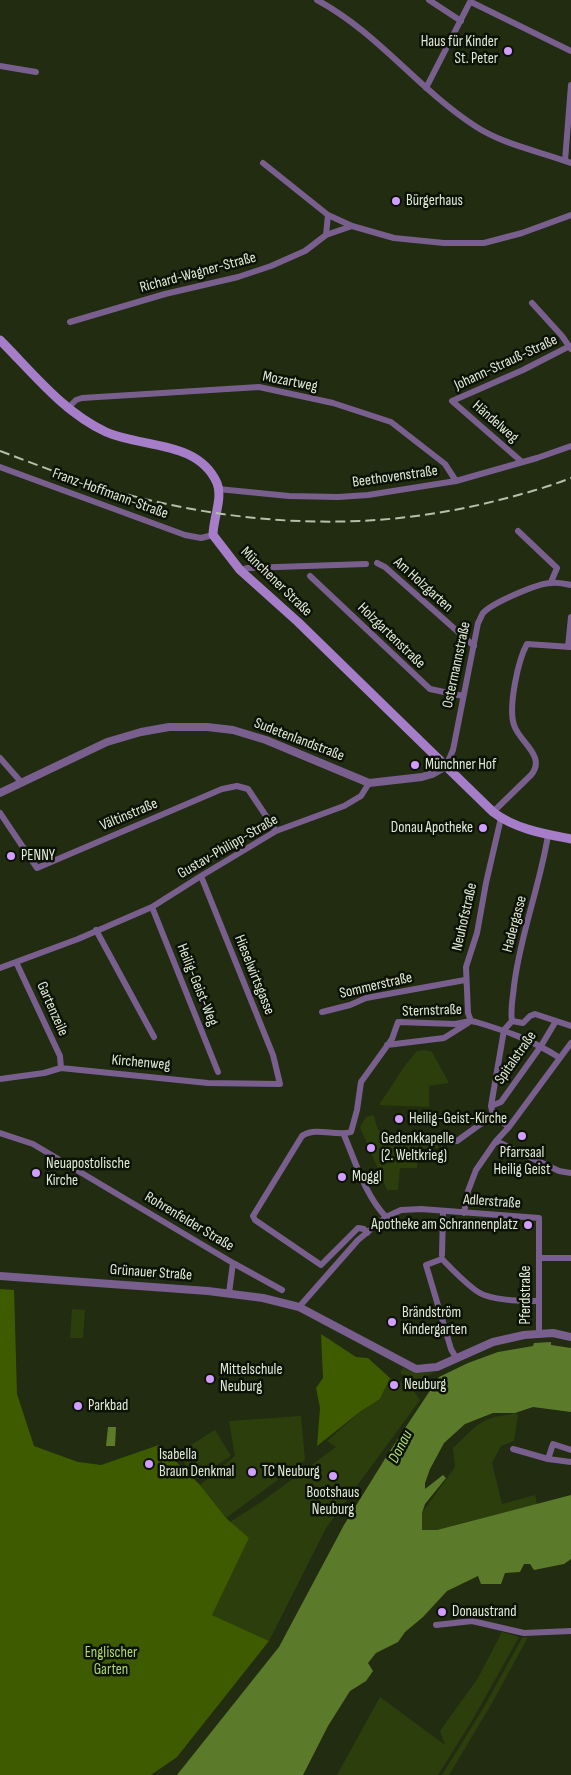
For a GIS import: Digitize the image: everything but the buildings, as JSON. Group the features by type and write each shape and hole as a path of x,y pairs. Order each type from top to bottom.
{"main road":[{"path":"0,340 67,409 83,420 121,438 177,450 199,461 212,476 218,489 213,536"},
{"name":"Münchener Straße","path":"213,536 240,570 300,625 497,815 511,823 548,835 571,839"}],"street":[{"path":"317,0 371,37 426,88 476,127 514,145 568,162 571,85"},
{"path":"428,0 461,21"},
{"path":"426,88 471,1 571,50"},
{"path":"0,66 36,72"},
{"path":"263,163 328,215 352,226 394,238 444,243 484,243 522,233 571,215"},
{"path":"326,235 328,215"},
{"name":"Richard-Wagner-Straße","path":"70,322 165,294 238,277 271,266 304,251 326,235 352,226"},
{"name":"Johann-Strauß-Straße","path":"452,401 570,348 532,303"},
{"name":"Mozartweg","path":"67,409 76,400 82,398 149,395 194,390 266,389 333,403 391,422 445,464 456,481"},
{"name":"Händelweg","path":"452,401 522,462"},
{"name":"Beethovenstraße","path":"218,489 289,496 338,497 368,495 456,481 571,446"},
{"name":"Franz-Hoffmann-Straße","path":"0,467 185,534 202,538 213,536"},
{"path":"518,532 557,568 550,582"},
{"name":"Am Holzgarten","path":"377,563 385,567 474,646"},
{"path":"240,570 248,568 366,564"},
{"name":"Holzgartenstraße","path":"310,576 430,689 463,696"},
{"name":"Ostermannstraße","path":"446,766 451,756 482,614 488,608 510,596 550,582 571,585"},
{"path":"497,815 536,770 537,764 533,753 518,734 513,724 515,685 523,652 527,644 570,647 571,617"},
{"name":"Sudetenlandstraße","path":"0,793 106,742 135,733 169,727 207,727 233,730 266,740 369,783 422,777 446,766"},
{"path":"0,758 20,782"},
{"name":"Gustav-Philipp-Straße","path":"0,968 152,907 276,832 344,806 361,796 369,783"},
{"name":"Vältinstraße","path":"0,813 37,868 222,789 237,786 248,789 276,832"},
{"name":"Neuhofstraße","path":"471,1021 468,1013 465,980 466,967 477,933 497,815"},
{"name":"Hadergasse","path":"512,1021 511,1013 516,967 544,865 548,835"},
{"name":"Hieselwirtsgasse","path":"201,876 273,1055 280,1084"},
{"name":"Heilig-Geist-Weg","path":"152,907 218,1072"},
{"path":"96,930 154,1037"},
{"name":"Gartenzeile","path":"16,962 60,1056 61,1068"},
{"name":"Sommerstraße","path":"322,1012 350,1005 366,998 465,980"},
{"path":"509,1127 493,1115 491,1106 504,1030 512,1021 523,1023 535,1014 571,1026"},
{"name":"Spitalstraße","path":"491,1106 500,1102 541,1046 556,1020"},
{"path":"367,1233 364,1229 358,1228 321,1265 255,1220 253,1216 302,1136 306,1133 331,1132 344,1135 351,1132 357,1110 361,1082 387,1045 444,1038 471,1021 516,1034 560,1058"},
{"name":"Sternstraße","path":"387,1045 392,1039 398,1022 455,1024 471,1021"},
{"path":"464,1213 468,1191 476,1170 571,1043"},
{"name":"Kirchenweg","path":"0,1079 61,1068 208,1083 280,1084"},
{"path":"442,1142 457,1141 493,1115"},
{"name":"Rohrenfelder Straße","path":"0,1132 33,1144 282,1290"},
{"path":"298,1307 358,1240 386,1217 369,1196 344,1135"},
{"path":"496,1141 559,1171 571,1174"},
{"name":"Adlerstraße","path":"386,1217 401,1210 421,1209 539,1218"},
{"name":"Adlerstraße","path":"442,1257 443,1212"},
{"name":"Pferdstraße","path":"539,1218 539,1333"},
{"path":"456,1358 451,1349 426,1265 442,1257 463,1279 483,1295 513,1300 539,1301"},
{"path":"539,1258 571,1258"},
{"name":"Rohrenfelder Straße","path":"229,1293 234,1263"},
{"name":"Grünauer Straße","path":"0,1276 229,1293 263,1298 298,1307 416,1369 437,1367 493,1342 539,1333 562,1334 571,1337"},
{"path":"548,1459 553,1444 571,1450"},
{"path":"513,1449 548,1459 571,1462"},
{"path":"436,1625 472,1621 524,1633 571,1631"}],"shaded area":[{"path":"425,1050 432,1052 449,1083 429,1086 429,1107 379,1105 406,1064 417,1051"},
{"path":"374,1115 376,1125 380,1132 385,1135 419,1134 438,1139 438,1148 417,1148 417,1168 400,1168 398,1190 387,1190 360,1127 366,1117"},
{"path":"72,1309 85,1310 83,1338 70,1338"},
{"path":"403,1368 415,1373 435,1372 416,1381 400,1373"},
{"path":"390,1378 410,1386 420,1400 326,1528 269,1641 212,1615 249,1538 230,1522 264,1500 336,1447 327,1441 361,1411 380,1399"},
{"path":"515,1413 518,1415 514,1441 501,1446 492,1463 502,1504 535,1495 537,1504 437,1530 422,1530 422,1513 455,1467 453,1448 480,1423 494,1417"},
{"name":"TC Neuburg","path":"301,1416 305,1460 226,1518 200,1485 235,1456 229,1421"},
{"path":"215,1430 231,1456 195,1479 178,1453"},
{"path":"502,1632 519,1637 473,1719 438,1775 337,1775 380,1697 445,1745 440,1731 478,1678"},
{"path":"528,1637 492,1703 449,1775 442,1775 484,1707 522,1638"}],"green space":[{"name":"Englischer Garten","path":"0,1289 14,1290 17,1394 34,1446 78,1462 101,1465 159,1445 200,1485 226,1518 249,1538 212,1615 269,1641 177,1757 151,1775 0,1775"},
{"path":"321,1334 356,1357 368,1358 390,1378 380,1399 361,1411 317,1446 320,1408 316,1388 323,1378"}],"water":[{"name":"Donau","path":"551,1342 551,1345 571,1348 571,1412 533,1407 515,1413 493,1413 465,1424 444,1443 430,1469 425,1489 443,1475 446,1478 425,1504 422,1513 422,1530 437,1530 571,1495 571,1559 564,1564 534,1570 530,1564 524,1564 520,1572 505,1573 501,1584 481,1584 478,1576 447,1591 423,1617 405,1632 398,1642 376,1653 368,1663 373,1671 366,1681 350,1691 328,1726 303,1775 177,1775 279,1647 344,1525 439,1377 468,1363 498,1352 533,1346 534,1343"},
{"path":"108,1427 116,1427 115,1446 106,1446"}],"railway":[{"path":"0,451 96,486 175,506 221,514 314,522 360,521 453,510 499,500 571,478"}],"place":[{"name":"Haus für Kinder St. Peter","path":"508,51"},
{"name":"Bürgerhaus","path":"396,201"},
{"name":"Münchner Hof","path":"415,765"},
{"name":"Donau Apotheke","path":"483,828"},
{"name":"PENNY","path":"11,856"},
{"name":"Heilig-Geist-Kirche","path":"399,1119"},
{"name":"Pfarrsaal Heilig Geist","path":"522,1136"},
{"name":"Gedenkkapelle (2. Weltkrieg)","path":"371,1148"},
{"name":"Neuapostolische Kirche","path":"36,1173"},
{"name":"Moggl","path":"342,1177"},
{"name":"Apotheke am Schrannenplatz","path":"528,1225"},
{"name":"Brändström Kindergarten","path":"392,1322"},
{"name":"Mittelschule Neuburg","path":"210,1379"},
{"name":"Neuburg","path":"394,1385"},
{"name":"Parkbad","path":"78,1406"},
{"name":"Isabella Braun Denkmal","path":"149,1464"},
{"name":"TC Neuburg","path":"252,1472"},
{"name":"Bootshaus Neuburg","path":"333,1476"},
{"name":"Donaustrand","path":"442,1612"}]}
